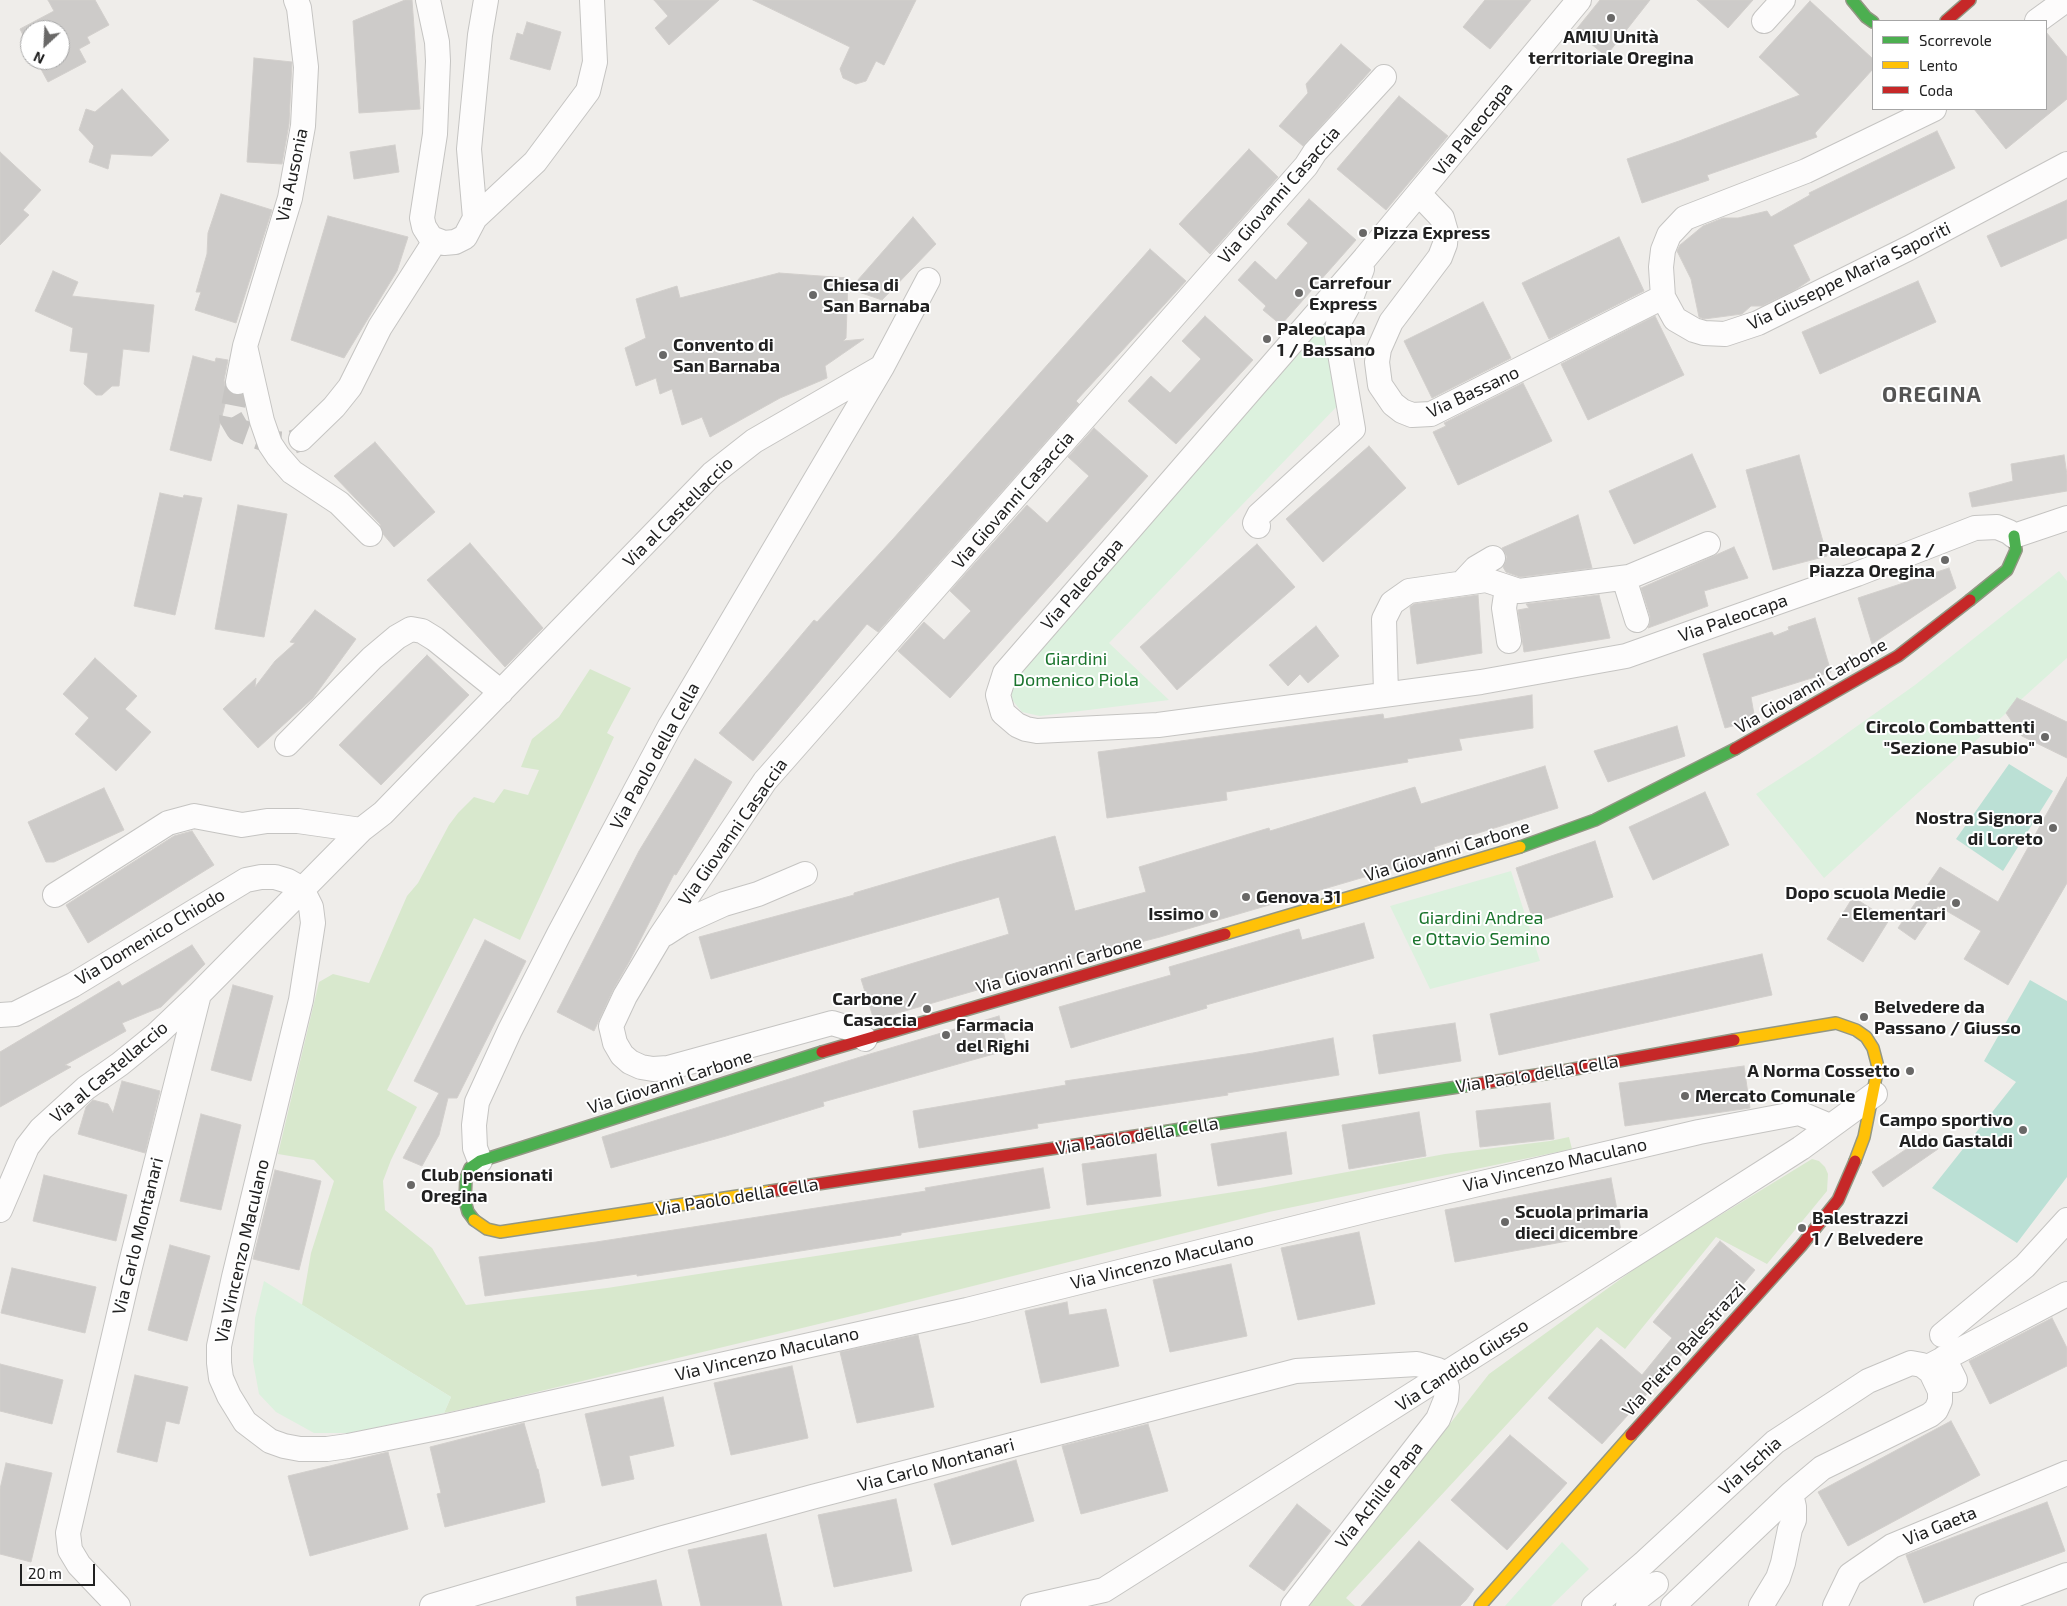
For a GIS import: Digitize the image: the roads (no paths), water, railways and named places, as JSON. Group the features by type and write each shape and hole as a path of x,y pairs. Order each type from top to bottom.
{"street":[{"name":"Via Ausonia","path":"238,382 244,346 290,198 303,126 306,67 296,0"},
{"path":"428,0 438,61 435,134 422,218 426,231 435,241 444,243 460,240 469,231 475,218 535,162 588,90 595,62 592,0"},
{"path":"475,218 469,149 480,35 486,0"},
{"name":"Via Paleocapa","path":"1579,0 1365,258 1005,673 998,695 1003,713 1009,720 1026,730 1037,731 1158,725 1482,682 1626,656 1848,578 1975,528 1997,527 2014,536"},
{"path":"1764,21 1783,0"},
{"path":"1852,0 1872,21"},
{"path":"1947,20 1970,0"},
{"path":"2038,20 2066,0"},
{"name":"Via Giovanni Casaccia","path":"865,1039 852,1029 832,1024 668,1068 647,1068 630,1062 622,1055 615,1043 611,1026 625,996 660,937 765,781 1306,166 1315,152 1384,77"},
{"name":"Via Giuseppe Maria Saporiti","path":"1932,110 1806,171 1685,218 1669,235 1663,250 1661,267 1664,297 1675,319 1694,330 1704,333 1725,334 1750,326 1910,248 2067,164"},
{"name":"Via Bassano","path":"1419,194 1442,218 1446,232 1445,244 1440,257 1391,322 1379,349 1377,362 1380,385 1393,404 1402,412 1412,415 1432,414 1664,297"},
{"path":"300,439 334,407 350,387 380,327 435,241"},
{"name":"Via Paleocapa","path":"1258,526 1255,522 1259,515 1360,423 1337,336 1338,324 1360,277 1365,258"},
{"name":"Via Paolo della Cella","path":"928,280 882,367 670,726 510,1030 477,1102 474,1125 475,1148 480,1161 470,1168 464,1191 468,1212 475,1222 487,1229 500,1232 1563,1071 1791,1028 1836,1023 1856,1030 1866,1037"},
{"path":"244,346 262,421 270,444 278,456 292,472 339,502 370,534"},
{"name":"Via al Castellaccio","path":"302,889 361,830 383,813 712,474 754,441 882,367"},
{"path":"2014,536 2067,518"},
{"name":"Via Giovanni Carbone","path":"480,1161 865,1039 1297,915 1531,844 1595,820 1728,753 1898,656 2007,570 2016,550 2014,536"},
{"path":"1386,694 1384,619 1388,607 1396,599 1409,591 1486,580 1519,591 1624,578 1708,544"},
{"path":"1462,583 1476,568 1492,558"},
{"path":"1624,578 1636,620"},
{"path":"1507,588 1504,608 1510,641"},
{"path":"287,744 372,658 397,637 411,629 422,631 435,639 501,692"},
{"path":"55,895 168,823 194,816 242,825 267,821 298,821 361,830"},
{"name":"Via Giovanni Casaccia","path":"660,937 682,923 724,904 758,894 805,874"},
{"name":"Via Domenico Chiodo","path":"0,1014 15,1014 73,985 246,880 275,877 288,881 302,889"},
{"path":"199,994 302,889"},
{"name":"Via Vincenzo Maculano","path":"302,889 311,907 313,923 301,1000 219,1346 221,1378 229,1396 245,1422 270,1441 300,1449 327,1449 348,1446 447,1426 967,1310 1391,1204 1699,1132 1800,1113 1830,1126"},
{"name":"Via al Castellaccio","path":"0,1210 23,1155 41,1129 86,1088 157,1034 199,994"},
{"name":"Via Carlo Montanari","path":"118,1606 79,1565 70,1550 68,1533 130,1267 199,994"},
{"name":"Via Pietro Balestrazzi","path":"1480,1606 1801,1246 1838,1200 1864,1137 1875,1094 1878,1067 1876,1056 1866,1037"},
{"name":"Via Candido Giusso","path":"1104,1598 1443,1376 1801,1148 1875,1094"},
{"path":"1673,1606 1791,1494 1822,1468 1930,1415 1936,1410 1940,1401 1940,1391 1936,1381 1937,1354 2025,1266 2067,1220"},
{"path":"1937,1354 2067,1294"},
{"path":"1937,1354 1956,1380"},
{"name":"Via Ischia","path":"1594,1606 1645,1562 1775,1442 1868,1381 1905,1364 1917,1364 1937,1354"},
{"name":"Via Carlo Montanari","path":"432,1606 663,1538 802,1500 1296,1371 1417,1364 1432,1367 1443,1376"},
{"name":"Via Achille Papa","path":"1293,1606 1438,1419 1446,1399 1447,1387 1443,1376"},
{"name":"Via Gaeta","path":"1835,1606 1850,1575 1892,1546 2067,1474"},
{"path":"1761,1606 1778,1578 1783,1563 1790,1529 1794,1520 1794,1506 1791,1494"},
{"path":"1986,1606 2067,1575"},
{"path":"1628,1606 1656,1584"},
{"path":"1033,1606 1104,1598"}],"tunnel":[{"path":"238,382 231,418 238,430 274,443 287,444 301,439"}],"place":[{"name":"AMIU Unità territoriale Oregina","path":"1611,18"},
{"name":"Pizza Express","path":"1363,233"},
{"name":"Carrefour Express","path":"1299,293"},
{"name":"Chiesa di San Barnaba","path":"813,295"},
{"name":"Paleocapa 1 / Bassano","path":"1267,339"},
{"name":"Convento di San Barnaba","path":"663,355"},
{"name":"Paleocapa 2 / Piazza Oregina","path":"1945,560"},
{"name":"Circolo Combattenti \"Sezione Pasubio\"","path":"2045,737"},
{"name":"Nostra Signora di Loreto","path":"2053,828"},
{"name":"Genova 31","path":"1246,897"},
{"name":"Dopo scuola Medie - Elementari","path":"1956,903"},
{"name":"Issimo","path":"1214,914"},
{"name":"Carbone / Casaccia","path":"927,1009"},
{"name":"Belvedere da Passano / Giusso","path":"1864,1017"},
{"name":"Farmacia del Righi","path":"946,1035"},
{"name":"A Norma Cossetto","path":"1910,1071"},
{"name":"Mercato Comunale","path":"1685,1096"},
{"name":"Campo sportivo Aldo Gastaldi","path":"2023,1130"},
{"name":"Club pensionati Oregina","path":"411,1185"},
{"name":"Scuola primaria dieci dicembre","path":"1505,1222"},
{"name":"Balestrazzi 1 / Belvedere","path":"1802,1228"}],"district":[{"name":"OREGINA","path":"1932,395"}],"park label":[{"name":"Giardini Domenico Piola","path":"1076,670"},
{"name":"Giardini Andrea e Ottavio Semino","path":"1481,928"}]}
